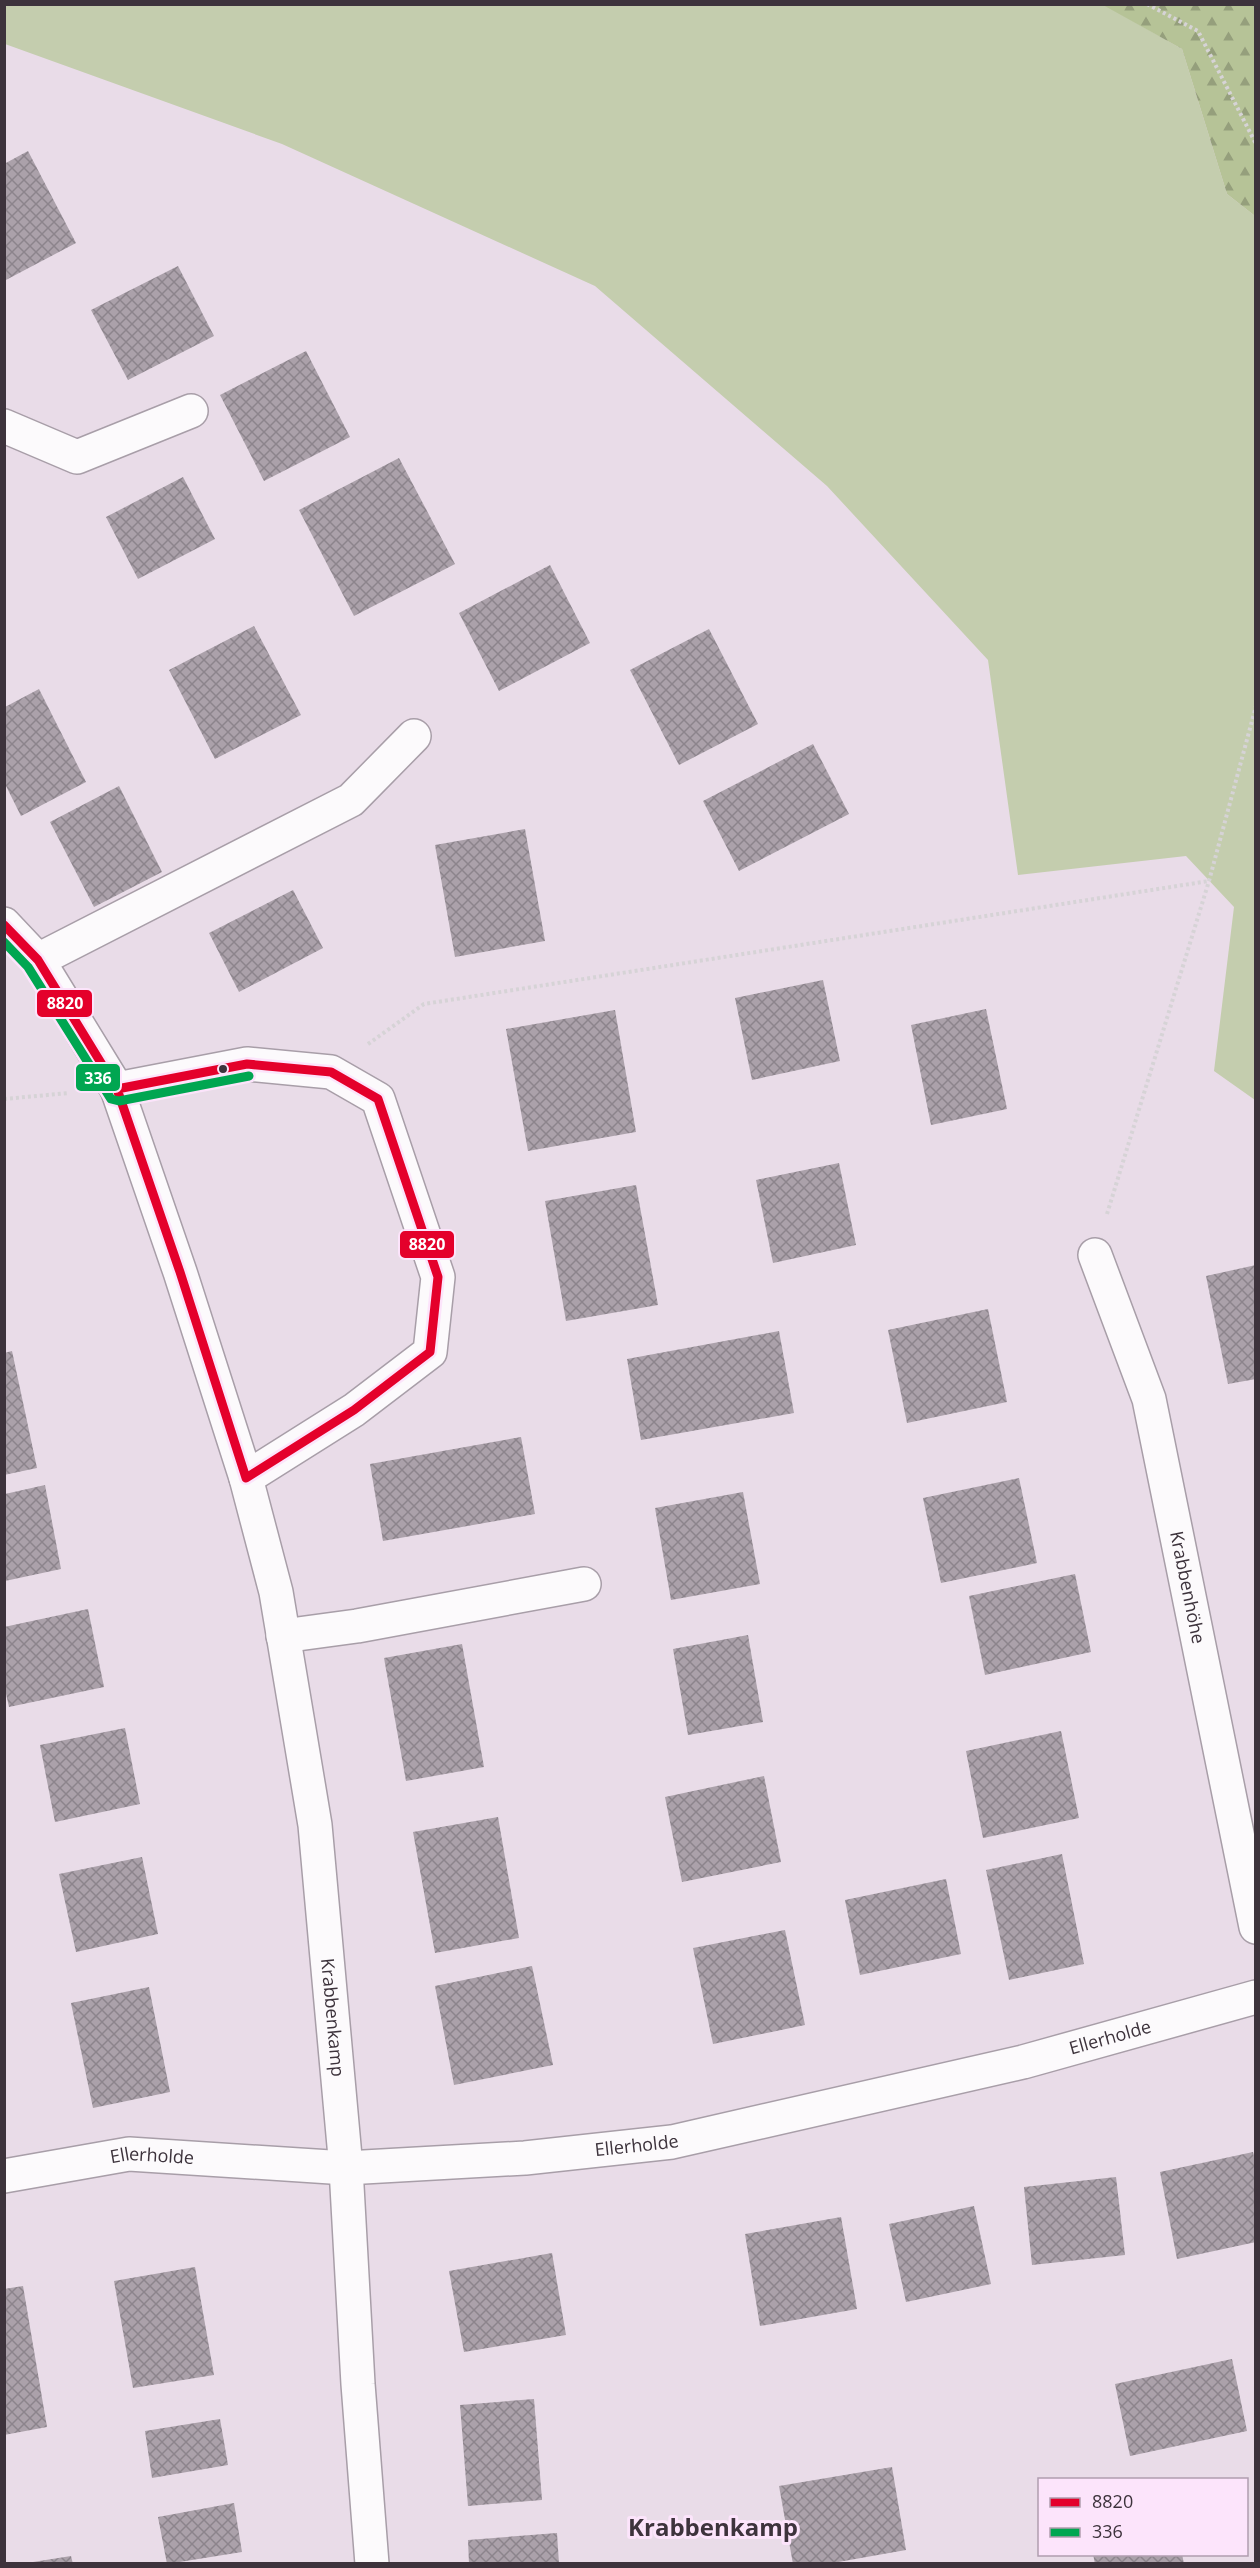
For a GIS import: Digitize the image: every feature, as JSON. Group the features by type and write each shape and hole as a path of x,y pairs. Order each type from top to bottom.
{"street":[{"path":"4,426 77,457 191,411"},
{"path":"38,960 351,800 414,735"},
{"name":"Krabbenkamp","path":"4,924 38,960 117,1089 180,1272 246,1478 276,1592 315,1825 346,2168 358,2384 372,2564"},
{"path":"117,1089 247,1064 331,1072 378,1099 438,1277 430,1352 354,1410 246,1478"},
{"name":"Krabbenhöhe","path":"1095,1255 1149,1399 1256,1927"},
{"path":"283,1636 357,1626 584,1584"},
{"name":"Ellerholde","path":"4,2176 129,2154 346,2168 525,2158 672,2142 1023,2062 1256,1997"}],"path":[{"path":"1147,4 1198,31 1256,144"},
{"path":"1095,1255 1209,881 1256,706"},
{"path":"331,1072 424,1004 1209,881"},
{"path":"4,1099 117,1089"}],"green space":[{"path":"1103,4 1182,49 1227,194 1255,216 1255,1100 1214,1071 1234,907 1186,856 1018,875 988,660 827,486 595,286 282,144 5,44 4,5"},
{"path":"1103,5 1255,5 1255,216 1227,194 1182,49"}],"building":[{"path":"28,151 76,243 4,281 4,164"},
{"path":"178,266 214,336 128,380 91,310"},
{"path":"306,351 350,437 264,481 220,395"},
{"path":"399,458 455,564 354,616 299,510"},
{"path":"183,477 215,539 138,579 106,517"},
{"path":"550,565 590,643 499,691 459,613"},
{"path":"254,626 301,715 215,759 169,670"},
{"path":"709,629 758,724 679,765 630,670"},
{"path":"39,689 86,782 21,816 5,784 5,707"},
{"path":"813,744 849,814 739,871 703,801"},
{"path":"119,786 162,872 94,907 50,822"},
{"path":"525,829 545,941 455,957 435,845"},
{"path":"293,890 323,948 239,992 209,933"},
{"path":"823,980 840,1061 752,1080 735,998"},
{"path":"986,1009 1007,1109 931,1125 911,1025"},
{"path":"615,1010 636,1132 528,1151 506,1029"},
{"path":"839,1163 856,1245 773,1263 756,1180"},
{"path":"636,1185 658,1305 566,1321 545,1201"},
{"path":"1256,1265 1256,1379 1228,1384 1206,1276"},
{"path":"988,1309 1007,1402 907,1423 888,1330"},
{"path":"779,1331 794,1413 641,1440 627,1359"},
{"path":"12,1351 37,1468 4,1475 4,1353"},
{"path":"521,1437 535,1514 383,1541 370,1464"},
{"path":"1019,1478 1037,1563 941,1583 923,1498"},
{"path":"45,1485 61,1569 5,1581 5,1494"},
{"path":"743,1492 760,1584 671,1600 655,1508"},
{"path":"1075,1574 1091,1652 985,1675 969,1596"},
{"path":"88,1609 104,1687 9,1707 4,1685 4,1627"},
{"path":"748,1635 763,1722 688,1735 673,1649"},
{"path":"462,1644 484,1767 406,1781 384,1658"},
{"path":"125,1728 140,1804 55,1822 40,1745"},
{"path":"1061,1731 1079,1818 983,1838 966,1751"},
{"path":"764,1776 781,1862 682,1882 665,1797"},
{"path":"498,1817 519,1938 435,1953 413,1832"},
{"path":"1062,1854 1084,1964 1009,1980 986,1870"},
{"path":"142,1857 158,1934 76,1952 59,1874"},
{"path":"946,1879 961,1954 860,1975 845,1900"},
{"path":"785,1930 805,2025 713,2044 693,1948"},
{"path":"532,1966 553,2065 454,2085 435,1986"},
{"path":"149,1987 170,2092 93,2108 71,2003"},
{"path":"1253,2152 1256,2165 1256,2242 1177,2259 1160,2172"},
{"path":"1116,2177 1125,2255 1032,2265 1024,2187"},
{"path":"974,2206 991,2284 906,2302 889,2224"},
{"path":"841,2217 857,2309 760,2326 745,2234"},
{"path":"552,2253 566,2335 464,2352 449,2271"},
{"path":"195,2267 214,2375 133,2388 114,2281"},
{"path":"23,2286 47,2427 4,2435 4,2289"},
{"path":"1232,2359 1247,2431 1130,2456 1115,2384"},
{"path":"534,2399 542,2500 468,2506 460,2405"},
{"path":"220,2419 228,2465 152,2478 145,2431"},
{"path":"892,2467 906,2550 827,2564 793,2564 779,2486"},
{"path":"234,2503 242,2552 167,2564 158,2517"},
{"path":"557,2533 559,2564 469,2564 468,2540"},
{"path":"71,2556 73,2564 33,2564 33,2562"},
{"path":"1093,2556 1182,2556 1184,2564 1095,2564"}],"transit line":[{"name":"8820","path":"4,925 38,960 117,1089"},
{"name":"336","path":"4,942 28,967 111,1099 119,1101 249,1076"},
{"name":"8820","path":"247,1064 331,1072 378,1099 438,1277 430,1352 354,1410 246,1478 180,1272 117,1089 247,1064"}],"district":[{"name":"Krabbenkamp","path":"713,2528"}]}
